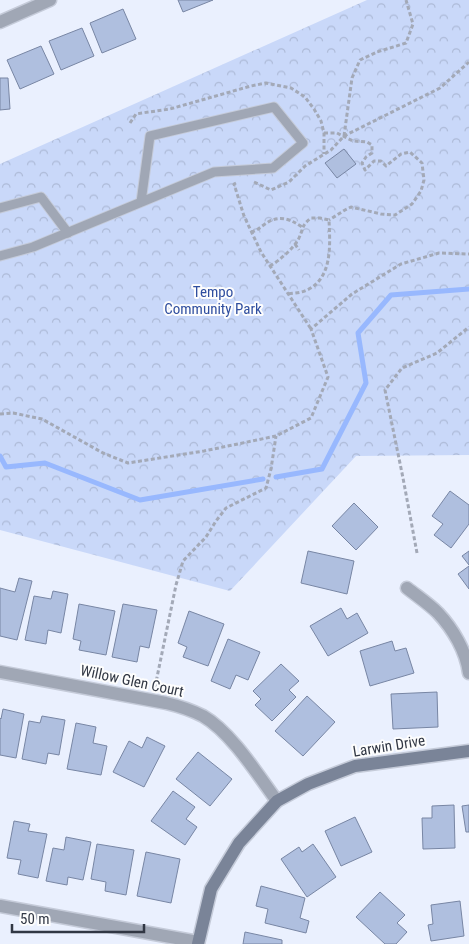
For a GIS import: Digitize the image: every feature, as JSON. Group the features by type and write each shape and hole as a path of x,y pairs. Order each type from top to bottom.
{"street":[{"path":"0,22 50,0"},
{"path":"407,588 438,612 462,648 469,673"},
{"name":"Willow Glen Court","path":"0,672 166,703 192,711 218,726 277,800"},
{"name":"Larwin Drive","path":"198,943 211,889 239,843 277,800 308,784 355,766 469,751"},
{"path":"0,906 198,943"}],"lane":[{"path":"0,256 33,247 214,172 273,168 303,142 274,107 150,136 141,202"},
{"path":"0,208 41,197 68,233"}],"path":[{"path":"344,136 352,78 360,60 377,52 406,43 413,24 406,0"},
{"path":"271,190 289,182 306,166 331,150 344,136 440,88 469,62"},
{"path":"270,266 279,261 299,240 302,227 311,218 329,220 351,207 381,214 396,215 412,204 421,191 424,180 422,163 410,152 401,154 386,166 381,162 374,161 364,170 362,163 372,153 372,145 367,142 353,141 336,133 324,133"},
{"path":"0,414 13,413 42,419 103,453 128,464 204,452 276,436 311,418 328,377 311,329 261,252 251,232 234,184"},
{"path":"251,232 257,231 276,218 289,219 302,227"},
{"path":"288,294 306,290 318,282 326,270 330,244 329,220"},
{"path":"295,244 299,250"},
{"path":"311,329 352,294 402,264 439,253 469,254"},
{"path":"417,553 384,390 402,368 437,353 469,327"},
{"path":"155,687 176,585 183,561 206,537 226,508 266,488 276,436"}],"green space":[{"name":"Tempo Community Park","path":"367,0 469,0 469,455 356,456 230,591 0,530 0,164"}],"building":[{"path":"178,0 213,0 183,12"},
{"path":"123,9 136,39 102,53 90,23"},
{"path":"82,28 94,56 61,70 49,41"},
{"path":"41,46 54,74 20,89 7,60"},
{"path":"0,78 8,78 10,109 0,110"},
{"path":"344,149 356,164 337,178 325,163"},
{"path":"450,491 469,505 469,524 451,548 434,535 443,524 432,516"},
{"path":"354,503 378,527 356,550 332,526"},
{"path":"308,551 354,561 347,594 301,583"},
{"path":"469,551 469,565 462,556"},
{"path":"469,566 469,589 458,574"},
{"path":"19,578 32,581 17,640 0,636 0,588 15,592"},
{"path":"53,591 68,594 61,633 48,630 46,644 25,640 34,596 51,599"},
{"path":"79,604 115,611 106,655 79,650 81,641 73,639"},
{"path":"123,604 157,610 149,648 140,646 137,662 112,657"},
{"path":"341,608 347,619 357,613 368,633 328,656 310,626"},
{"path":"189,611 224,624 208,666 183,657 187,647 178,643"},
{"path":"228,639 260,652 248,680 236,675 230,689 211,681"},
{"path":"392,641 395,651 406,648 414,673 370,686 360,651"},
{"path":"281,664 299,681 289,690 296,697 272,721 255,705 261,699 253,691"},
{"path":"437,692 438,727 393,729 391,694"},
{"path":"307,696 335,722 303,756 275,731"},
{"path":"3,709 24,714 16,758 0,755 0,718"},
{"path":"42,716 65,720 59,755 48,753 46,764 22,759 29,721 40,723"},
{"path":"76,723 96,727 93,743 107,746 101,775 67,769"},
{"path":"147,737 165,746 144,787 113,772 129,741 142,748"},
{"path":"198,752 232,779 210,806 176,779"},
{"path":"173,791 195,807 186,819 197,827 185,845 151,821"},
{"path":"454,805 455,848 423,849 422,818 432,818 432,806"},
{"path":"469,805 469,832 466,832 462,806"},
{"path":"355,817 372,852 341,866 325,831"},
{"path":"14,821 30,824 28,831 47,834 38,878 18,874 21,860 7,858"},
{"path":"66,837 91,842 83,880 68,877 67,885 46,881 53,848 64,850"},
{"path":"97,844 134,850 126,895 105,891 106,882 91,879"},
{"path":"313,844 336,877 307,897 281,859 299,847 302,852"},
{"path":"146,852 180,859 171,903 137,896"},
{"path":"261,886 305,898 300,918 309,921 306,933 265,923 268,909 256,906"},
{"path":"380,892 405,915 397,923 407,932 396,944 385,944 356,917"},
{"path":"460,901 464,936 431,941 428,925 433,924 431,905"},
{"path":"245,932 282,940 282,944 243,944"}],"waterway":[{"path":"276,477 322,469 366,383 358,333 391,295 469,289"},
{"path":"0,456 6,467 45,463 140,500 263,479"}]}
